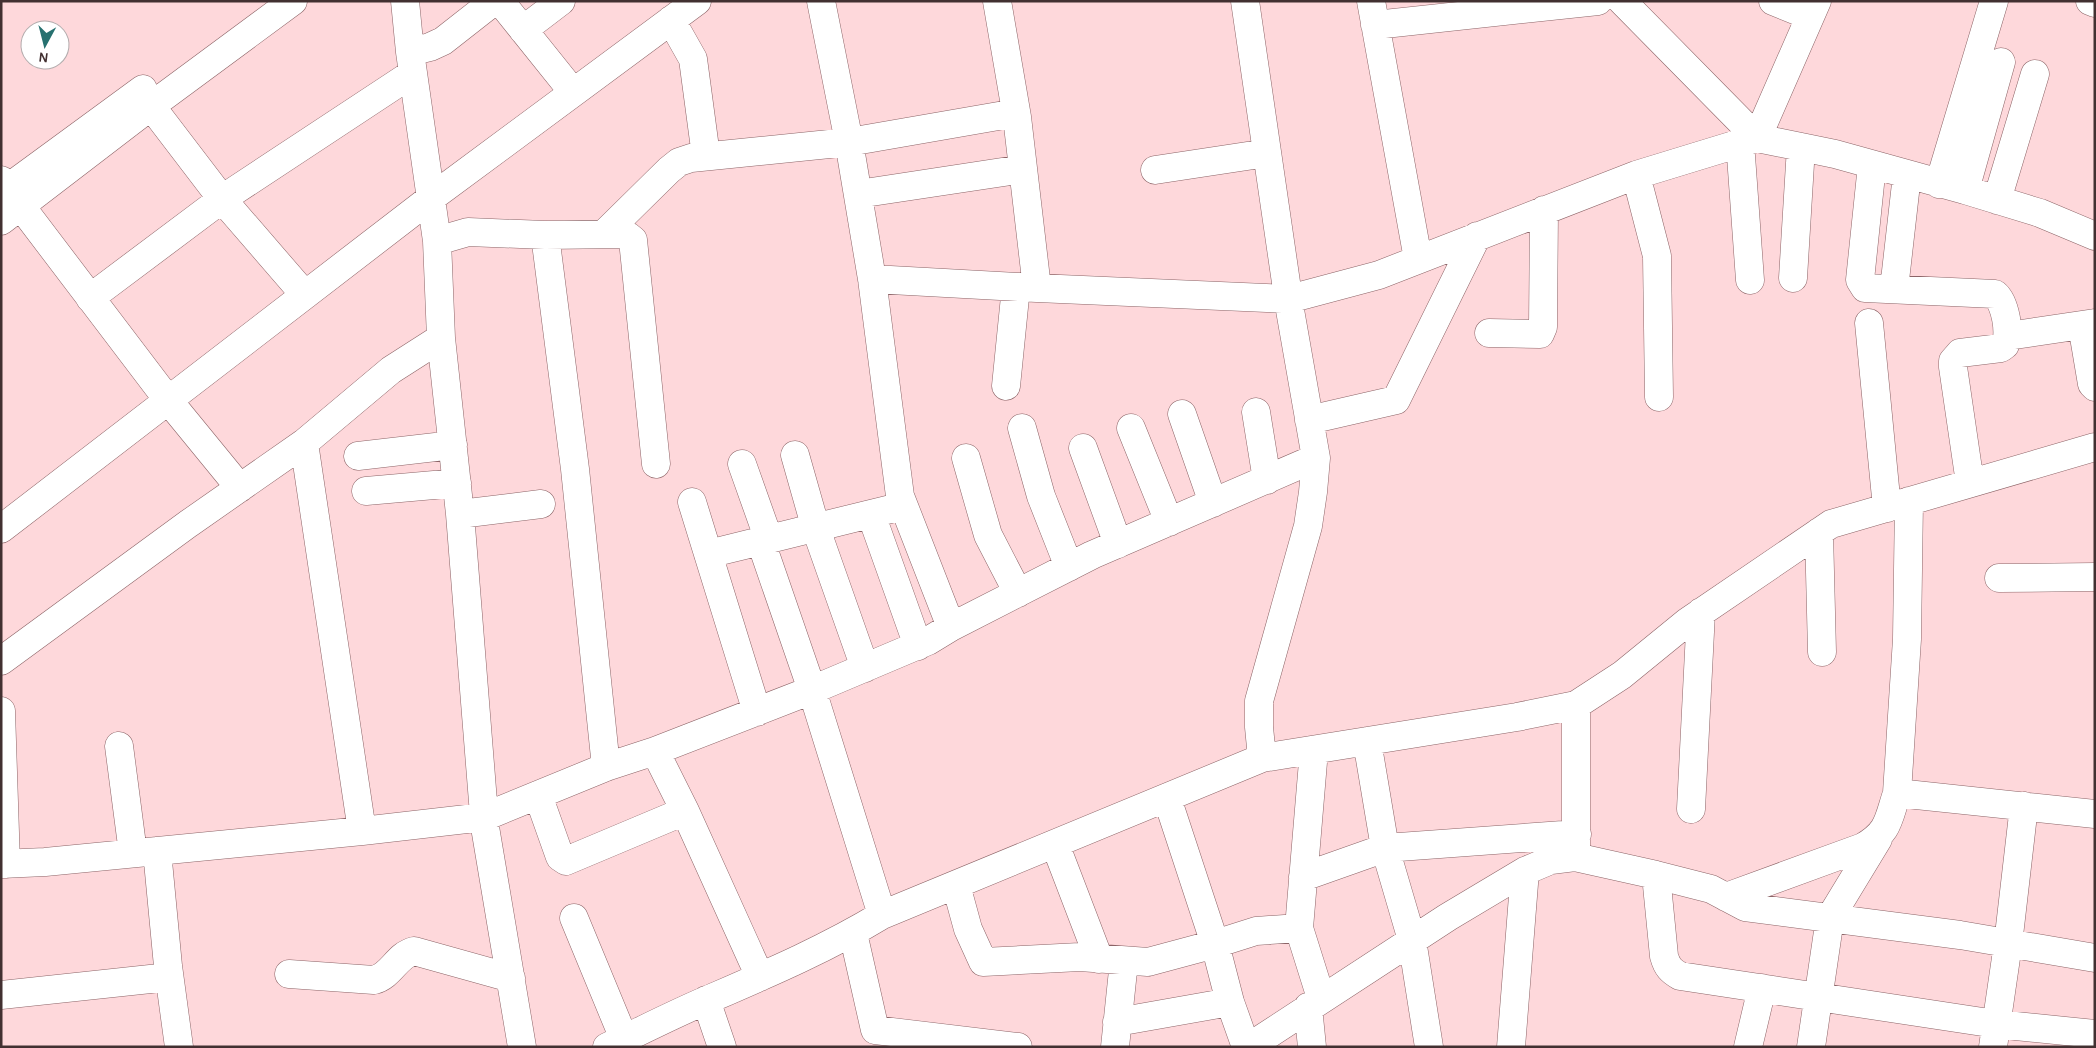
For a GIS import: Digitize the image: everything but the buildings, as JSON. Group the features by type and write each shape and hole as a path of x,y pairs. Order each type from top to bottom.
{"street":[{"path":"7,198 264,1"},
{"path":"7,198 151,106 293,1"},
{"path":"405,1 411,62 437,241 441,338 460,514 484,817 522,1047"},
{"path":"90,298 222,199 411,62 430,46 443,41 494,1"},
{"path":"500,1 574,92"},
{"path":"524,30 562,1"},
{"path":"1,529 431,198 697,1"},
{"path":"821,1 849,142 872,279 897,483 903,506 951,628"},
{"path":"997,1 1016,113 1023,169 1026,287 1006,386"},
{"path":"1246,1 1289,299 1316,458 1308,526 1259,701 1262,758"},
{"path":"1418,259 1373,13 1598,1"},
{"path":"1622,1 1749,140"},
{"path":"1750,280 1749,140 1814,9 1773,1"},
{"path":"1965,190 1990,57 1994,1"},
{"path":"2090,1 2095,3"},
{"path":"671,20 692,59 706,156"},
{"path":"1990,57 2046,78 1997,200"},
{"path":"1939,184 1990,57"},
{"path":"151,106 222,199 305,295"},
{"path":"604,234 679,162 706,156 849,142 1016,113"},
{"path":"872,279 1289,299 1379,275 1636,175 1749,140 1801,147 1872,164 2040,213 2095,236"},
{"path":"1792,278 1801,147"},
{"path":"1155,170 1267,153"},
{"path":"1872,164 1860,280 1865,288 1995,294 2000,298 2003,305 2008,336 2005,345 2000,348 1960,353 1953,360 1952,367 1970,483"},
{"path":"858,194 1023,169"},
{"path":"1636,175 1657,256 1659,397"},
{"path":"1894,289 1907,175"},
{"path":"7,198 90,298 168,400 240,488"},
{"path":"1489,333 1540,334 1543,327 1544,210"},
{"path":"437,241 468,232 544,235 622,234 633,240 656,464"},
{"path":"544,235 575,469 606,767"},
{"path":"1309,420 1396,400 1477,236"},
{"path":"1811,1047 1830,918 1886,826 1898,793 1907,639 1898,504 1869,323"},
{"path":"2008,336 2089,324 2092,384 2095,387"},
{"path":"1,661 304,443 391,370 441,338"},
{"path":"1256,412 1267,480"},
{"path":"1182,414 1213,503"},
{"path":"1022,428 1041,496 1069,568"},
{"path":"1131,428 1170,522"},
{"path":"304,443 362,831"},
{"path":"358,456 453,445"},
{"path":"574,918 616,1043 706,1000 760,977 853,932 882,915 1262,758 1517,717 1576,704 1622,675 1701,612 1831,524 2095,447"},
{"path":"1082,448 1118,544"},
{"path":"795,456 816,529 865,668"},
{"path":"966,458 988,535 1018,593"},
{"path":"1,711 4,864 44,862 362,831 484,817 606,767 757,712 918,646 1018,593 1118,544 1316,458"},
{"path":"742,464 882,915"},
{"path":"366,491 457,483"},
{"path":"692,502 757,712"},
{"path":"460,514 541,504"},
{"path":"708,554 765,542 903,506"},
{"path":"871,514 918,646"},
{"path":"1819,532 1822,652"},
{"path":"1999,578 2095,577"},
{"path":"1691,809 1701,612"},
{"path":"1576,704 1576,846"},
{"path":"1367,741 1385,848 1412,940 1429,1047"},
{"path":"119,746 145,852 169,977 180,1047"},
{"path":"1312,1047 1315,1003 1299,928 1314,750"},
{"path":"654,751 685,811 760,977"},
{"path":"1898,793 2095,814"},
{"path":"538,795 560,857 566,862 685,811"},
{"path":"1166,798 1215,944 1230,1002 1247,1047 1412,940 1525,871 1551,860 1576,846"},
{"path":"1995,1036 2024,806"},
{"path":"1726,897 1863,847 1878,838"},
{"path":"1054,844 1112,960 1116,1035 1230,1002"},
{"path":"1304,877 1385,848 1576,846 1656,875 1711,889 1745,907 2095,958"},
{"path":"1511,1047 1525,871"},
{"path":"1656,875 1664,956 1666,964 1672,972 1680,976 1819,997 1995,1036 2095,1034"},
{"path":"956,885 968,929 983,962 1062,958 1148,962 1256,931 1299,928"},
{"path":"853,932 878,1038 1018,1047"},
{"path":"289,974 374,980 382,977 407,952 414,951 511,978"},
{"path":"1,995 169,977"},
{"path":"1748,1047 1762,988"},
{"path":"706,1000 722,1047"}]}
